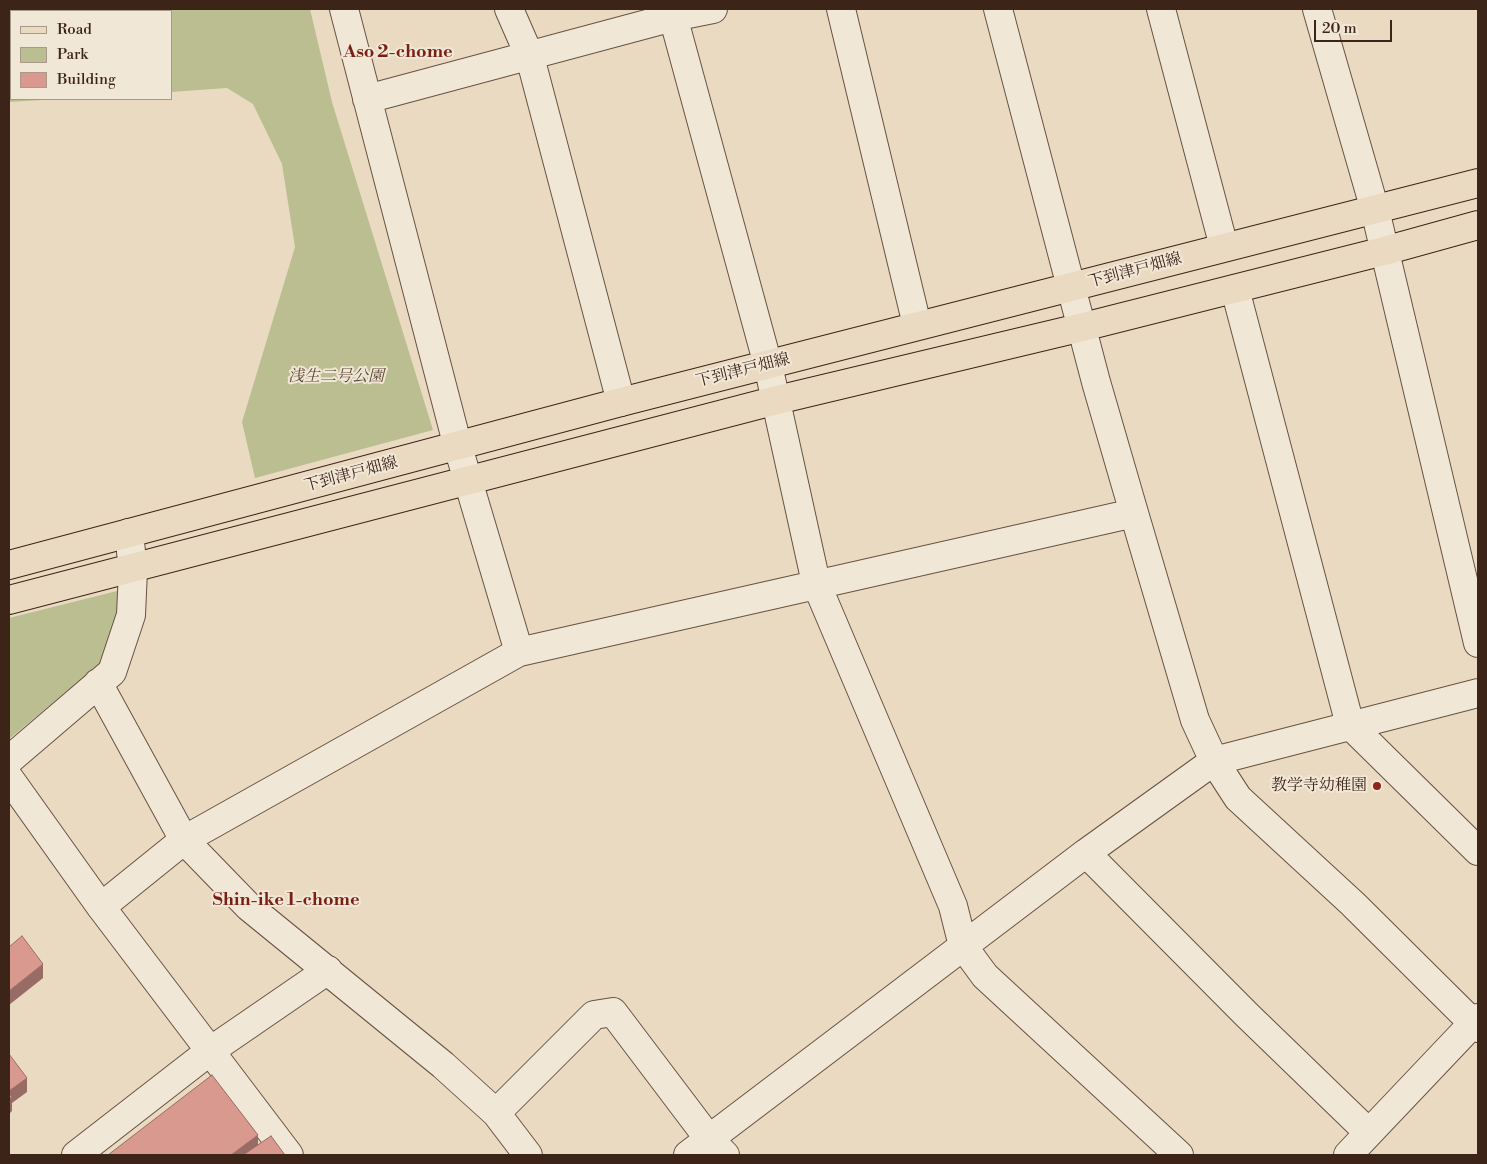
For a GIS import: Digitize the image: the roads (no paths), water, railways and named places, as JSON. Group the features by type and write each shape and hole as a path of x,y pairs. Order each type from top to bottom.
{"main road":[{"name":"下到津戸畑線","path":"9,564 917,325 1478,183"},
{"path":"9,600 132,570 777,400 1083,327 1384,251 1478,225"}],"street":[{"path":"344,9 467,482 519,652"},
{"path":"509,9 530,57 621,402"},
{"path":"367,100 530,57 672,13 713,9"},
{"path":"840,9 917,325"},
{"path":"998,9 1134,513 1196,720 1214,761 1238,798 1353,904 1476,1023 1348,1155"},
{"path":"1161,9 1224,248"},
{"path":"1317,9 1375,210 1478,643"},
{"path":"672,13 768,364 816,583 953,906 963,946 985,976 1179,1155"},
{"path":"1235,289 1350,725 1478,851"},
{"path":"101,907 184,840 519,652 816,583 1134,513"},
{"path":"9,760 112,672 131,615 132,570 129,533"},
{"path":"98,683 184,840 249,907 443,1065 496,1113 528,1155"},
{"path":"496,1113 594,1015 613,1012 708,1150 963,946 1086,853 1214,761 1478,693"},
{"path":"9,778 101,907 289,1155"},
{"path":"1086,853 1247,1015 1369,1133"},
{"path":"76,1155 210,1051 328,970"}],"place":[{"name":"教学寺幼稚園","path":"1377,786"}],"district":[{"name":"Aso 2-chome","path":"398,53"},
{"name":"Shin-ike 1-chome","path":"286,901"}],"park label":[{"name":"浅生二号公園","path":"336,377"}]}
